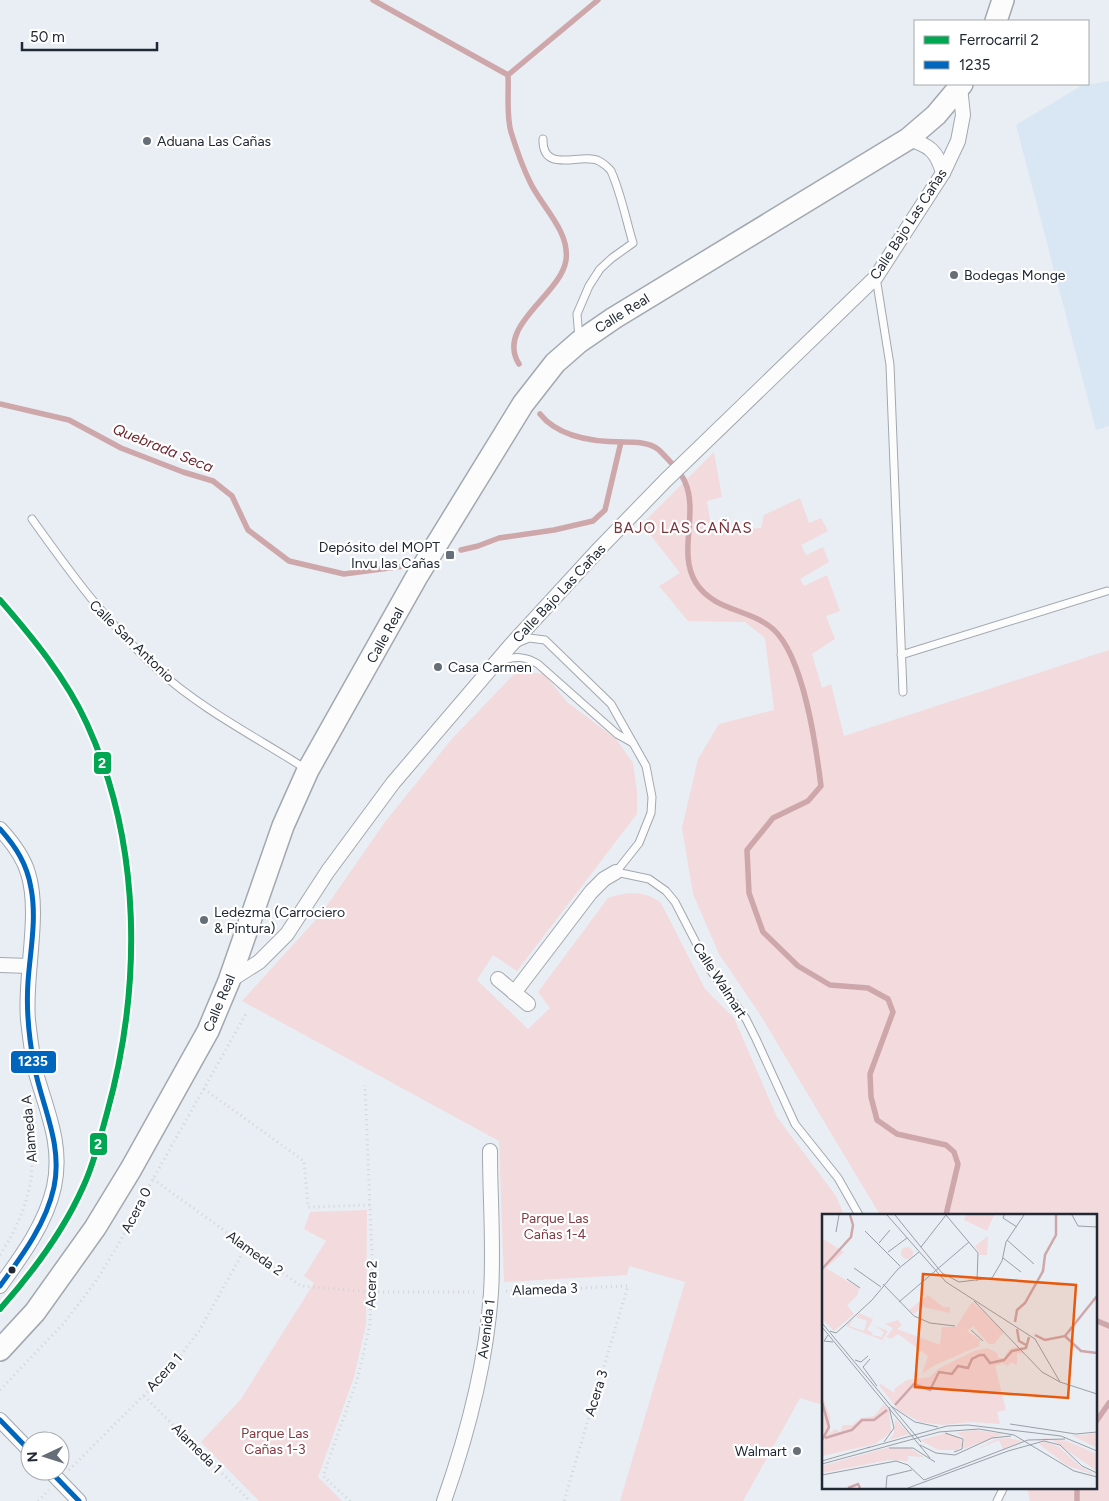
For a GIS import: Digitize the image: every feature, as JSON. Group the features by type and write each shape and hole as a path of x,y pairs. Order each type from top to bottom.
{"main road":[{"path":"996,20 1003,0"},
{"name":"Calle Real","path":"0,1350 36,1312 95,1228 131,1169 198,1049 229,981 283,826 308,770 416,578 523,404 555,363 579,342 614,318 908,139 936,115 961,86"}],"street":[{"name":"Calle Bajo Las Cañas","path":"229,981 259,962 287,934 328,871 381,798 510,646 600,548 665,481 876,277 943,173 958,141 963,115 961,86"},
{"path":"908,139 933,149 939,158 943,173"},
{"path":"0,829 16,846 28,874 33,900 28,1018 31,1048 53,1126 57,1161 54,1187 43,1218 26,1250 0,1286"},
{"path":"514,993 591,892 616,872"},
{"path":"0,965 29,966"},
{"path":"498,979 528,1004"},
{"name":"Avenida 1","path":"444,1501 462,1450 476,1400 491,1292 490,1151"},
{"path":"0,1420 20,1440"},
{"path":"60,1481 80,1501"}],"lane":[{"path":"543,139 545,153 556,160 597,160 610,169 633,242 600,269 589,286 578,314 579,342"},
{"path":"876,277 890,365 903,692"},
{"name":"Calle San Antonio","path":"32,519 86,595 106,619 158,670 191,696 308,770"},
{"path":"901,655 1107,590"},
{"path":"510,646 529,638 545,640 611,704 648,775 652,797 651,813 639,843 616,872"},
{"path":"498,662 513,656 528,658 538,664 617,734 632,743"},
{"name":"Calle Walmart","path":"616,872 649,879 666,891 675,902 709,968 753,1032 796,1124 838,1178 858,1214"},
{"path":"997,1501 1003,1488"},
{"path":"1003,1488 1005,1501"}],"path":[{"name":"Acera 0","path":"0,1390 64,1323 96,1281 118,1245 153,1178 247,1012"},
{"name":"Acera 2","path":"350,1501 323,1476 357,1380 370,1325 371,1205 365,1085"},
{"path":"204,1089 304,1161 308,1207 371,1205"},
{"name":"Alameda A","path":"0,1255 15,1232 30,1190 34,1159 28,1103"},
{"name":"Alameda 2","path":"153,1178 301,1286 371,1292"},
{"name":"Acera 1","path":"70,1463 144,1396 170,1369 199,1331 246,1246"},
{"name":"Alameda 3","path":"371,1292 491,1292 628,1286"},
{"name":"Acera 3","path":"564,1501 628,1286"},
{"name":"Alameda 1","path":"144,1396 250,1501"}],"shaded area":[{"path":"1109,81 1109,426 1096,430 1016,125 1081,86"}],"green space":[{"path":"714,452 722,497 707,501 712,532 761,528 764,515 800,498 809,523 821,518 828,531 801,545 806,555 823,547 829,562 800,579 804,586 827,575 840,611 826,616 835,639 812,654 822,688 831,684 844,736 1109,650 1109,1501 1030,1501 1027,1488 1096,1488 1096,1214 879,1214 761,1016 719,954 693,894 682,828 698,759 719,724 774,710 765,638 745,622 688,621 659,586 680,573 642,524"},
{"name":"Parque Las Cañas 1-4","path":"517,671 544,674 567,702 616,739 633,763 637,792 637,814 517,971 493,955 477,980 528,1029 550,1008 538,992 608,898 635,893 655,899 661,903 705,989 734,1018 777,1117 836,1196 844,1214 822,1214 822,1405 800,1398 743,1501 620,1501 685,1282 629,1266 627,1275 504,1282 499,1141 242,1001 321,914 385,822 451,740"},
{"name":"Parque Las Cañas 1-3","path":"367,1210 366,1324 354,1377 318,1477 342,1501 259,1501 201,1442 241,1399 314,1283 304,1276 326,1241 304,1229 310,1212"}],"waterway":[{"path":"373,0 508,75"},
{"path":"519,364 514,350 516,337 522,324 562,273 566,260 566,249 564,239 554,219 530,182 515,144 509,118 508,75 598,0"},
{"name":"Quebrada Seca","path":"0,404 69,420 121,448 183,472 213,481 232,496 248,530 289,561 344,574 404,566"},
{"path":"540,414 557,428 578,437 600,441 642,443 651,445 659,450 674,465 685,482 689,494 688,559 696,583 712,599 722,605 764,622 784,642 793,660 807,703 821,786 808,801 773,818 747,850 749,893 763,932 798,966 830,985 868,988 888,999 893,1012 870,1074 871,1097 877,1120 897,1134 946,1145 954,1152 958,1164 946,1214"},
{"name":"Quebrada Seca","path":"461,550 499,538 554,530 593,521 605,510 621,442"},
{"path":"1096,1320 1109,1326"},
{"path":"1096,1422 1109,1403"},
{"path":"1077,1488 1077,1501"}],"rail line":[{"name":"2","path":"0,600 59,675 87,724 105,770 118,818 127,867 131,916 131,966 126,1016 118,1065 94,1160 75,1204 57,1236 24,1281 0,1309"}],"transit line":[{"name":"1235","path":"0,829 20,856 27,871 31,888 33,923 27,992 28,1024 34,1065 54,1141 56,1156 54,1187 45,1214 25,1251 0,1286"},
{"name":"1235","path":"0,1420 20,1441"},
{"name":"1235","path":"60,1481 79,1501"}],"place":[{"name":"Aduana Las Cañas","path":"147,141"},
{"name":"Bodegas Monge","path":"954,275"},
{"name":"Depósito del MOPT Invu las Cañas","path":"450,555"},
{"name":"Casa Carmen","path":"438,667"},
{"name":"Ledezma (Carrociero & Pintura)","path":"204,920"},
{"name":"Walmart","path":"797,1451"}],"district":[{"name":"BAJO LAS CAÑAS","path":"683,528"}]}
